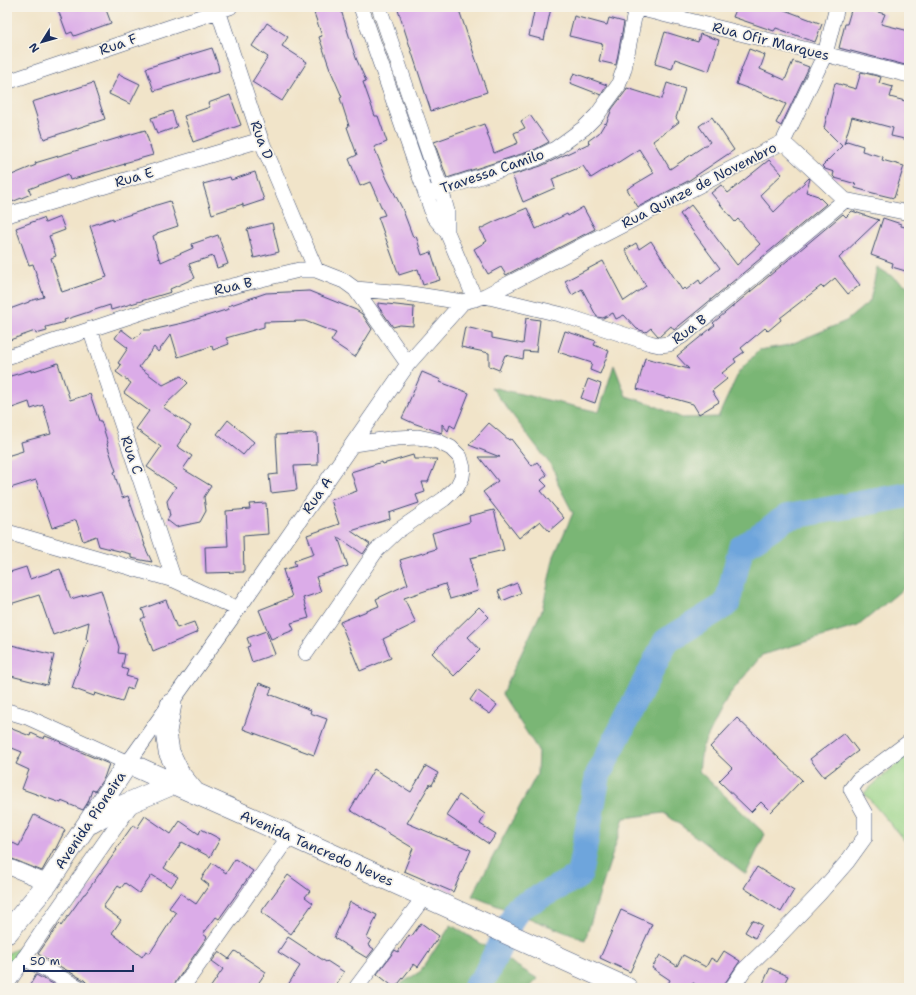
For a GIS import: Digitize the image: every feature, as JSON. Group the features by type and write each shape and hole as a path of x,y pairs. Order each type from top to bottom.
{"street":[{"path":"361,7 434,217 447,232 474,299"},
{"path":"379,7 441,189 447,211 447,232"},
{"name":"Travessa Camilo","path":"426,194 537,158 555,149 584,128 597,115 618,86 624,69 635,7"},
{"name":"Rua Ofir Marques","path":"635,7 909,75"},
{"name":"Rua Quinze de Novembro","path":"474,299 783,142 825,54 837,7"},
{"name":"Rua F","path":"7,82 222,8"},
{"name":"Rua D","path":"222,8 261,140 316,270"},
{"name":"Rua E","path":"7,215 261,140"},
{"path":"783,142 845,200 909,213"},
{"name":"Rua B","path":"7,357 191,296 299,270 316,270 344,280 355,289 474,299 563,315 650,343 669,344 685,334 845,200"},
{"path":"355,289 408,364"},
{"name":"Rua A","path":"171,704 408,364 474,299"},
{"name":"Rua C","path":"90,329 174,580"},
{"path":"306,653 376,551 396,532 444,499 457,487 462,477 463,468 460,457 452,448 437,441 418,437 397,438 353,444"},
{"path":"7,532 174,580 238,609"},
{"path":"171,704 166,732 169,752 180,775 197,795"},
{"name":"Avenida Pioneira","path":"7,933 48,883 128,764 171,704"},
{"name":"Avenida Tancredo Neves","path":"7,711 27,716 128,764 290,835 626,988"},
{"path":"732,988 744,970 819,894 847,862 865,837 865,814 851,789 858,780 909,742"},
{"path":"87,825 115,810 173,784"},
{"path":"7,984 133,802"},
{"path":"182,988 290,835"},
{"path":"7,866 48,883"},
{"path":"356,988 424,897"},
{"path":"24,958 80,988"}],"green space":[{"path":"877,267 909,287 909,584 858,626 762,655 729,695 702,748 699,771 765,834 746,874 664,813 624,818 585,940 472,896 537,774 538,750 502,694 542,610 554,556 573,513 559,486 553,468 491,387 599,412 614,365 626,396 651,404 682,418 718,417 739,372 759,350 789,345 846,321 870,301"},
{"path":"909,753 909,846 864,793"},
{"path":"451,925 538,979 529,988 400,988 402,983 421,971"},
{"path":"20,947 7,967 7,954"}],"building":[{"path":"57,7 105,7 111,23 74,36 72,32 67,34"},
{"path":"312,7 340,7 356,58 366,81 363,82 375,116 378,116 387,142 374,147 387,179 402,208 413,237 416,236 422,255 431,252 440,280 423,285 418,269 399,275 378,217 385,215 370,182 360,186 349,159 357,155 347,127 349,126 340,98 342,97 319,37 322,36"},
{"path":"397,7 458,7 487,92 431,111"},
{"path":"535,7 551,8 544,40 529,36"},
{"path":"737,7 783,7 782,9 822,24 815,42 776,28 774,31 733,17"},
{"path":"852,7 860,7 885,14 881,24 909,31 909,66 839,48 845,24 847,24"},
{"path":"574,16 607,25 609,18 624,22 616,65 599,61 603,44 569,36"},
{"path":"267,23 288,37 282,46 307,62 282,101 252,82 268,57 252,46"},
{"path":"665,32 698,42 700,34 719,40 709,71 675,59 672,69 655,64"},
{"path":"212,48 219,71 154,91 146,68"},
{"path":"749,49 765,55 760,69 785,80 793,61 809,67 781,126 776,123 786,104 752,89 736,84"},
{"path":"861,72 881,77 879,83 893,87 890,97 909,102 909,140 891,136 893,128 852,117 844,144 847,141 863,146 862,151 883,157 882,160 904,166 894,198 855,188 856,184 835,178 833,176 834,172 825,169 822,166 842,146 824,128 835,83 856,89"},
{"path":"574,73 607,85 601,95 570,83"},
{"path":"119,74 140,84 130,104 109,94"},
{"path":"93,83 105,119 44,139 32,102"},
{"path":"667,83 685,89 676,118 679,122 653,141 670,169 710,142 699,126 712,117 734,150 688,181 638,207 627,189 654,173 639,149 591,178 583,166 552,179 555,188 523,202 512,175 541,166 590,143 588,141 599,133 605,123 606,124 612,109 627,88 662,99"},
{"path":"230,95 241,125 193,142 184,116 210,107 208,103"},
{"path":"172,111 177,127 157,134 151,118"},
{"path":"530,115 549,142 534,150 447,178 434,142 484,124 494,153 518,143 514,133 525,128 521,121"},
{"path":"145,130 153,155 70,180 68,174 29,189 31,194 7,204 7,177 36,165 35,163"},
{"path":"769,160 782,174 760,195 774,212 809,178 806,192 818,196 826,204 674,330 671,326 660,336 658,336 651,328 646,332 637,329 624,315 616,319 613,313 603,318 597,317 582,289 572,295 565,281 603,261 624,301 646,286 625,250 636,243 639,249 651,241 682,290 684,288 686,290 699,280 701,284 720,268 680,214 691,205 737,265 760,244 738,219 735,222 711,193 721,185 728,193"},
{"path":"255,172 264,200 243,207 243,204 212,214 203,184 230,177 231,180"},
{"path":"170,201 178,226 157,233 153,236 161,262 193,248 192,244 218,235 228,264 217,268 213,256 189,264 195,278 170,289 171,292 111,310 110,305 64,320 65,322 46,327 47,331 36,334 35,331 7,341 7,310 44,297 33,264 29,265 16,228 43,218 45,223 60,217 65,230 49,236 56,256 51,258 62,292 107,277 90,226"},
{"path":"583,207 595,229 506,275 501,267 488,274 474,249 487,241 480,229 527,208 536,229 567,214 568,216"},
{"path":"852,211 879,220 839,258 860,285 848,294 835,278 823,288 821,286 780,318 781,320 768,331 765,328 741,348 744,352 734,359 736,362 722,373 727,379 712,391 719,402 699,414 693,404 637,389 645,358 689,369 677,356 715,325 713,323 843,214 846,217"},
{"path":"883,218 909,228 909,272 892,267 893,263 871,255"},
{"path":"272,223 279,252 254,258 247,229"},
{"path":"309,291 356,310 362,314 372,329 355,357 331,341 336,333 305,321 264,322 264,327 226,338 229,344 213,350 212,346 178,357 171,334 158,352 154,347 139,367 163,385 181,376 188,383 163,407 191,426 177,446 192,456 183,469 211,486 204,497 206,511 200,522 176,527 167,520 170,516 167,501 176,487 147,467 161,447 136,429 149,411 124,393 131,383 116,372 121,365 118,363 128,348 115,338 121,329 134,339 144,330 152,330 187,322 229,309 228,306 266,293"},
{"path":"378,303 414,307 413,326 400,325 393,327 378,306"},
{"path":"526,318 540,320 536,352 524,351 523,359 505,355 499,370 489,366 489,353 461,347 465,327 492,333 492,338 523,344"},
{"path":"565,331 596,341 594,345 609,351 600,374 590,370 592,363 558,352"},
{"path":"58,363 70,400 90,394 108,443 107,444 116,471 114,472 122,498 128,496 144,545 152,562 131,558 131,554 99,546 96,536 83,541 76,520 52,528 36,480 7,489 7,456 23,451 21,442 51,434 43,405 31,409 29,402 12,408 7,392 7,377 31,370 31,372"},
{"path":"422,372 441,380 440,382 469,393 455,428 450,425 448,431 442,424 442,433 402,418"},
{"path":"588,379 601,384 595,403 581,398"},
{"path":"228,420 254,442 243,455 217,434"},
{"path":"489,423 509,440 511,439 532,466 537,462 547,475 541,480 547,486 541,491 564,518 549,531 540,521 519,538 483,492 498,481 479,457 500,457 469,445"},
{"path":"317,433 318,465 294,466 297,490 271,493 269,475 278,474 276,435"},
{"path":"413,455 414,459 437,459 428,482 422,482 425,492 416,495 419,503 389,513 390,519 351,531 370,544 363,554 338,537 348,566 316,577 321,592 303,598 309,618 291,623 294,630 271,639 259,610 292,597 283,570 296,566 294,561 314,554 307,535 339,524 331,500 357,491 351,472 382,462 383,464"},
{"path":"266,503 268,534 243,536 244,572 206,573 205,547 228,546 226,511 250,509 249,504"},
{"path":"494,510 504,550 470,558 478,591 450,599 445,584 404,598 416,623 383,639 391,658 360,671 340,622 379,606 376,599 408,584 400,560 436,549 432,533 470,522 469,516"},
{"path":"26,567 30,579 60,569 71,599 101,590 119,647 118,653 125,654 122,668 128,670 126,676 136,679 132,690 127,688 122,702 95,693 94,696 72,688 88,640 86,639 89,622 53,635 39,595 7,605 7,573"},
{"path":"517,583 521,593 502,601 498,591"},
{"path":"166,600 177,628 194,622 198,632 153,651 141,619 145,617 142,609"},
{"path":"479,607 489,617 468,637 480,650 454,676 432,653"},
{"path":"266,631 275,654 252,662 247,647 250,646 247,638"},
{"path":"7,644 54,655 47,685 7,675"},
{"path":"259,683 272,688 269,694 311,710 310,713 327,719 314,755 243,729"},
{"path":"477,690 497,705 490,714 470,700"},
{"path":"737,718 802,780 771,812 761,802 751,812 719,781 732,768 710,747"},
{"path":"7,727 30,736 31,733 44,739 45,736 109,764 104,778 95,791 92,790 88,802 83,810 61,801 61,803 22,789 29,770 16,764 22,752 7,746"},
{"path":"844,733 858,751 824,777 810,759"},
{"path":"426,766 438,773 432,785 430,784 407,823 471,850 453,892 404,871 413,848 350,810 374,769 411,792"},
{"path":"459,795 485,814 480,824 496,834 489,844 446,815"},
{"path":"34,815 65,830 42,871 7,857 7,840 19,846"},
{"path":"145,816 171,834 180,821 199,834 201,829 220,839 210,857 182,842 164,868 178,877 171,887 152,875 139,893 125,883 121,888 118,886 103,907 121,920 112,933 142,957 146,951 150,953 176,913 169,908 180,893 196,904 209,885 201,879 212,863 226,873 235,859 253,871 219,919 216,917 203,934 207,937 173,988 89,988 88,984 84,980 38,954 59,924 61,926 85,894 133,825 137,828"},
{"path":"757,867 794,890 781,912 744,888"},
{"path":"288,875 310,891 305,897 313,903 291,934 261,912"},
{"path":"350,902 377,915 367,938 371,940 368,945 374,949 367,958 334,938"},
{"path":"621,910 652,924 630,972 600,958"},
{"path":"752,920 762,925 755,938 745,932"},
{"path":"421,923 439,936 418,967 414,964 395,988 377,974 395,950 398,952 409,935 411,937"},
{"path":"288,937 344,972 334,988 286,988 300,966 278,952"},
{"path":"235,951 266,972 255,988 210,988 223,969 212,961 219,952 229,959"},
{"path":"724,951 740,961 723,988 702,988 693,983 690,988 666,988 670,980 652,968 660,955 677,966 683,955 706,967 711,958 717,962"},
{"path":"770,968 788,976 782,988 761,988"},
{"path":"36,975 61,988 28,988"}],"waterway":[{"path":"475,988 485,976 518,908 579,876 598,775 666,641 727,604 741,548 787,517 909,495"}]}
